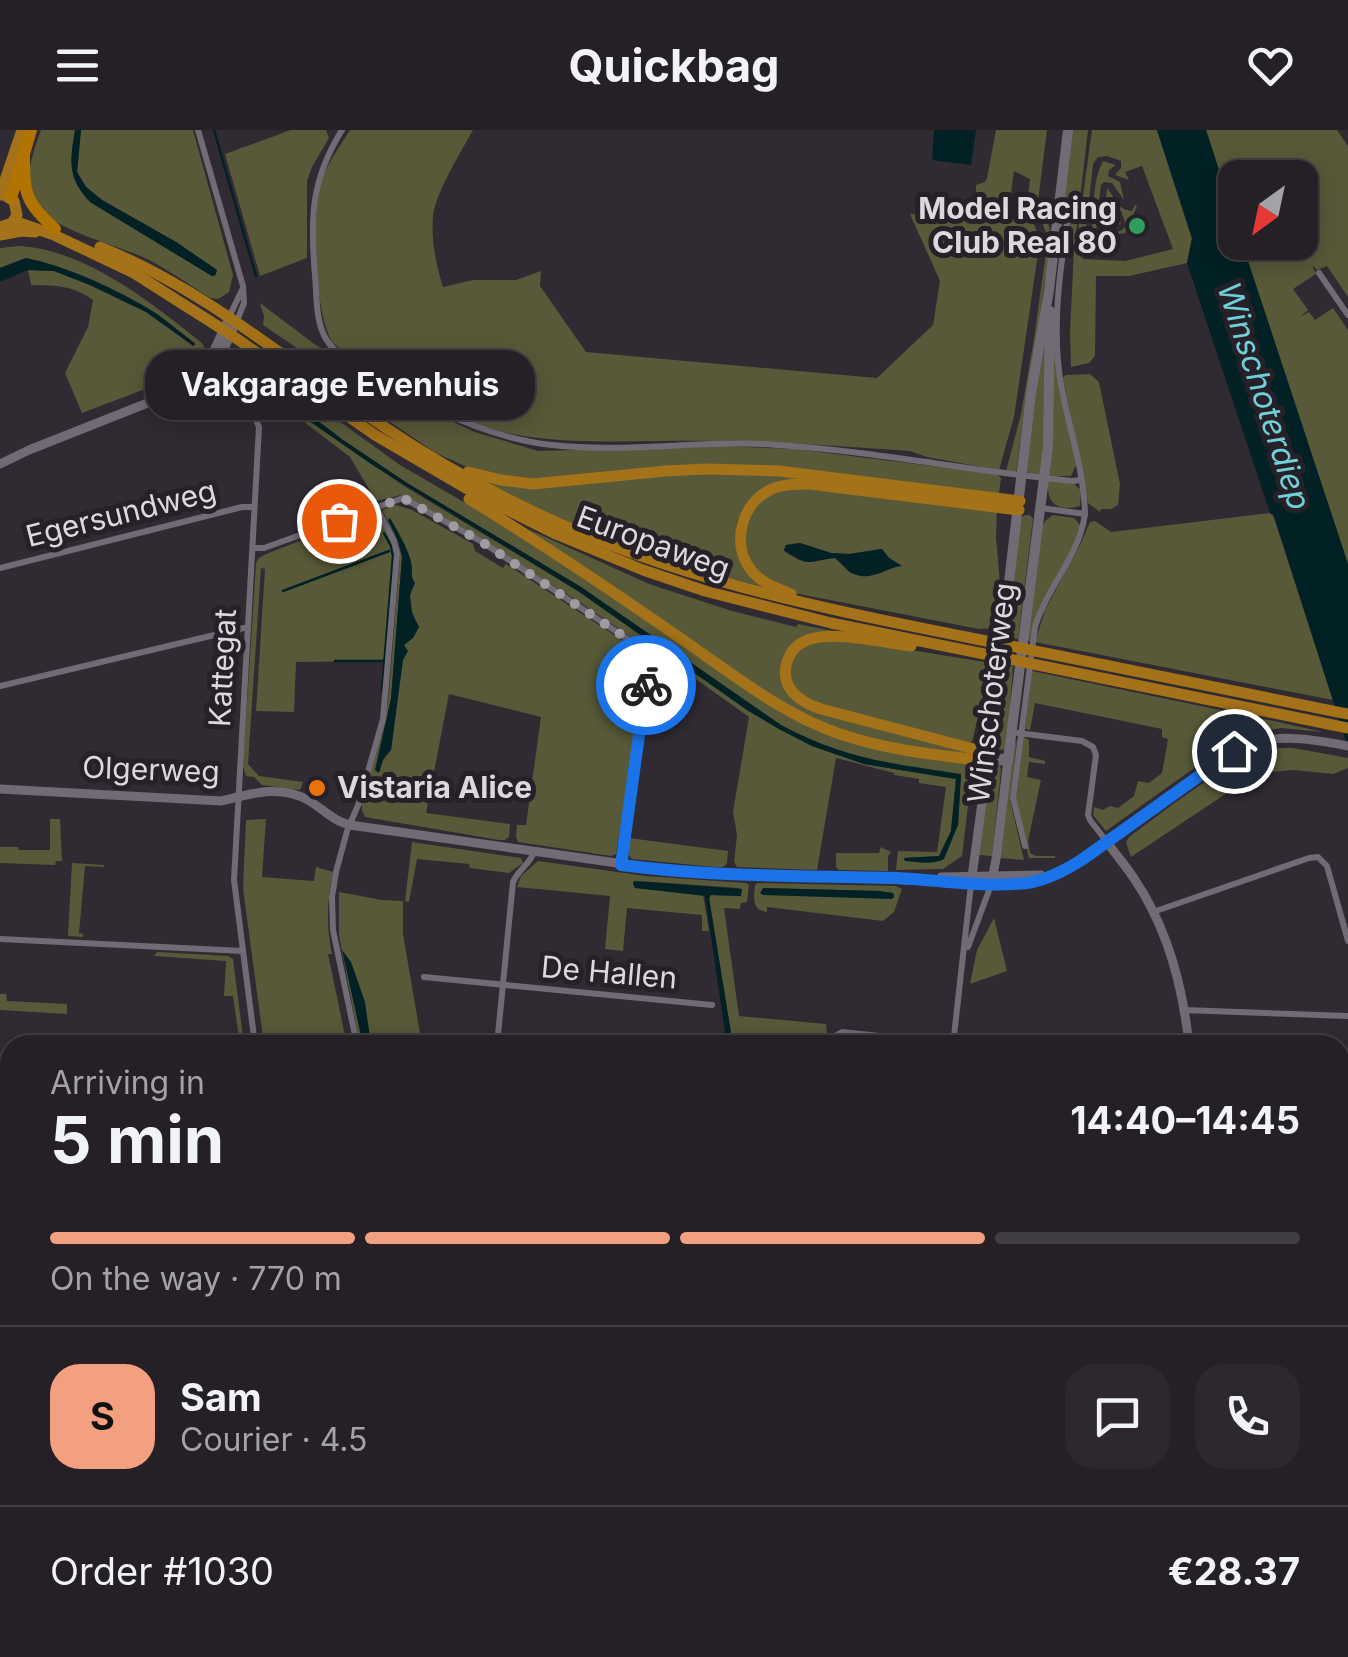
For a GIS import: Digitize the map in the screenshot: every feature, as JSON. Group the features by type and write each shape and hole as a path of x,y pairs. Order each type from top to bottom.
{"highway":[{"path":"0,227 9,225 22,130"},
{"path":"11,206 30,130"},
{"path":"24,154 26,194 55,232"},
{"name":"Europaweg","path":"11,206 55,232 149,268 339,410 422,463 528,522 674,580 784,612 963,650 984,648"},
{"path":"0,235 55,232"},
{"name":"Europaweg","path":"230,326 447,467 532,511 650,560 984,648 1348,728"},
{"path":"422,463 458,492 810,722 878,745 988,757"},
{"path":"447,467 533,484 666,470 779,471 1019,506"},
{"path":"856,616 771,586 753,573 744,559 740,536 742,522 757,498 785,485 809,484 1019,506"},
{"path":"963,650 821,636 794,649 785,672 792,691 813,707 988,757"},
{"name":"Europaweg","path":"1042,660 1348,714"}],"main road":[{"name":"Winschoterweg","path":"988,757 1031,394 1049,290 1068,130"},
{"name":"Winschoterweg","path":"1008,760 1016,732 1049,424 1049,290"},
{"path":"1019,506 1041,508"},
{"path":"988,757 1008,760"}],"street":[{"path":"0,464 198,383 219,360 230,326 244,303 243,286 198,130"},
{"path":"342,130 324,161 315,197 314,260 320,325 338,352 403,392 473,424 539,443 594,447 764,444 1082,480"},
{"name":"Winschoterweg","path":"1025,846 1013,798 1016,732 1036,621 1079,541 1085,514 1058,362 1068,217 1057,216"},
{"path":"1319,273 1348,315"},
{"name":"Kattegat","path":"207,375 258,422 234,880 255,1035"},
{"path":"253,548 264,548 403,498 482,542 644,650 648,663 621,865"},
{"name":"Egersundweg","path":"0,568 242,507 254,508"},
{"path":"355,1035 332,912 336,872 383,719 396,545 376,507"},
{"path":"1041,508 1085,514"},
{"path":"0,686 248,627"},
{"path":"1016,732 1082,741 1094,747 1088,815 1154,912 1178,978 1187,1035"},
{"path":"350,825 621,865 731,875 992,880 1054,874 1070,868 1243,746 1279,737 1348,746"},
{"name":"Winschoterweg","path":"971,880 988,757"},
{"name":"Winschoterweg","path":"992,880 1008,760"},
{"name":"Olgerweg","path":"0,788 212,800 259,792 292,794 350,825"},
{"name":"De Hallen","path":"498,1035 513,882 534,852"},
{"path":"1154,912 1318,857 1327,866 1348,940"},
{"path":"955,1035 971,880"},
{"path":"963,968 992,880"},
{"path":"0,939 243,952"},
{"name":"De Hallen","path":"424,977 712,1005"},
{"path":"1184,1010 1348,1016"},
{"path":"838,1035 870,1035"}],"green space":[{"path":"41,130 75,130 72,169 77,185 90,202 215,276 217,270 176,242 102,200 86,187 77,172 81,130 193,130 233,275 229,292 218,299 210,298 149,260 68,228 40,210 32,199 29,182 30,164"},
{"path":"291,130 326,130 329,138 307,181 307,258 260,276 225,154"},
{"path":"350,130 473,130 444,184 433,216 435,252 443,287 473,280 516,280 541,271 540,286 586,352 877,378 933,325 940,281 910,214 1032,220 1040,238 1039,247 1014,417 999,470 910,451 762,442 546,439 498,430 423,400 333,343 322,311 316,266 317,201 325,171"},
{"path":"996,130 1047,130 1037,209 1027,208 1030,179 1014,171 1010,201 976,197 976,185 987,178"},
{"path":"1072,130 1088,130 1075,241 1092,130 1157,130 1192,239 1187,263 1129,276 1096,276 1095,356 1089,363 1071,367 1074,249 1080,250 1083,259 1125,261 1173,249 1142,166 1125,172 1129,180 1115,175 1121,161 1107,156 1098,157 1093,164 1086,228 1092,235 1099,234 1104,218 1117,232 1126,225 1121,211 1106,198 1107,188 1123,208 1132,211 1137,206 1125,233 1085,239 1083,245 1068,242 1072,212 1062,210"},
{"path":"1206,130 1337,130 1348,146 1348,297 1327,266 1317,270 1312,265 1316,274 1293,289 1308,310 1300,317 1309,312 1315,320 1333,308 1348,330 1348,564 1248,260 1318,260 1318,160 1218,160 1218,167"},
{"path":"1103,161 1116,165 1108,176 1120,182 1124,200 1112,183 1104,182 1099,200 1121,223 1117,226 1111,215 1103,212 1097,217 1094,230 1094,192"},
{"path":"1041,219 1048,223 1050,231 1049,257 1017,469 1006,471 1034,339 1048,238"},
{"path":"19,246 69,257 140,296 202,343 204,347 196,364 182,375 82,413 65,373 88,327 93,300 64,287 31,285 28,270 54,271 90,285 146,312 193,346 195,343 147,308 58,267 26,258 0,268 0,248"},
{"path":"260,303 390,393 475,432 538,451 718,446 795,449 997,474 1001,478 999,494 769,468 519,480 467,467 436,453 347,393 297,348 263,325"},
{"path":"1045,321 1046,411 1039,475 1026,472"},
{"path":"1053,329 1076,465 1071,476 1047,476"},
{"path":"252,354 400,465 505,526 801,721 971,764 962,856 943,869 896,870 898,851 937,852 946,787 919,783 919,779 836,758 817,870 737,867 733,812 749,717 665,657 439,516 401,495 376,501 350,457 245,372","holes":["255,373 343,440 581,587 781,725 869,759 961,775 958,825 941,861 904,858 939,856 951,831 956,779 864,764 812,746 779,729 578,591 404,486 305,418"]},
{"path":"1090,374 1099,382 1120,484 1118,505 1100,512 1088,503 1063,378"},
{"path":"674,473 812,477 811,481 747,502 737,521 735,540 762,585 624,546 470,474 496,482"},
{"path":"1048,480 1074,484 1081,490 1080,506 1065,508 1055,504 1049,495"},
{"path":"794,488 997,510 1000,583 994,628 979,629 799,594 776,585 749,556 745,545 747,521 764,499","holes":["800,543 831,553 882,549 900,565 878,574 849,571 835,558 804,561 784,551 786,545"]},
{"path":"396,505 412,510 473,544 475,551 503,568 506,564 640,652 646,665 616,854 518,842 517,825 526,825 541,717 449,694 426,813 510,824 509,837 499,840 365,817 362,801 388,703 398,544 402,557 391,699 375,771 391,750 404,645 419,627 410,601 412,567 397,531 397,541 382,510"},
{"path":"375,512 393,545 394,557 386,661 296,662 294,712 256,711 265,569 261,568 248,764 259,776 303,782 300,790 262,785 254,777 246,776 243,766 256,563 266,554"},
{"path":"1270,513 1333,700 1035,642 1045,610 1090,522 1095,521 1111,532"},
{"path":"1053,515 1074,518 1080,525 1039,611 1030,641 1026,641 1042,527"},
{"path":"1021,517 1033,519 1018,639 1005,636"},
{"path":"528,529 649,584 796,627 798,624 853,635 816,634 792,645 785,653 788,693 972,751 971,756 896,746 832,728 771,696"},
{"path":"842,639 991,663 972,742 822,706 796,692 789,674 797,650 815,640"},
{"path":"1002,665 1013,666 1007,750 991,749"},
{"path":"1032,671 1323,732 1281,728 1247,735 1106,831 1093,815 1094,807 1118,808 1134,796 1138,781 1149,783 1162,773 1168,739 1162,737 1162,729 1035,703 1030,730 1025,729"},
{"path":"1024,737 1029,740 1029,757 1045,761 1029,762 1027,777 1041,780 1028,841 1030,853 1055,858 1029,858 1015,806"},
{"path":"1017,740 1010,800 1024,860 1000,858"},
{"path":"1279,748 1348,758 1348,768 1333,774 1271,772 1248,779 1131,857 1126,842 1129,837 1164,811 1219,773"},
{"path":"989,765 1000,766 1001,771 992,856 978,855"},
{"path":"50,819 60,819 62,861 55,865 0,863 0,847 50,850"},
{"path":"266,819 262,877 314,881 316,867 333,872 328,913 332,954 328,954 345,1035 263,1035 243,888 246,820"},
{"path":"629,838 728,851 727,863 715,867 632,859 627,853"},
{"path":"412,842 521,858 523,863 509,873 417,859 409,902 405,901"},
{"path":"881,847 891,852 888,871 836,867 836,853 879,853"},
{"path":"538,861 646,876 746,883 747,902 741,903 740,909 724,908 739,1016 826,1024 827,1035 731,1035 709,898 741,896 739,888 638,881 636,888 703,894 709,931 702,931 702,915 627,908 623,951 605,949 610,896 517,887 521,876"},
{"path":"72,863 104,865 85,866 79,933 83,937 68,936"},
{"path":"755,885 902,889 894,912 883,921 767,907 767,912 762,911 755,902","holes":["762,888 893,893 894,898"]},
{"path":"339,892 403,901 403,934 420,1035 358,1035 339,935"},
{"path":"994,918 1007,971 970,984 977,950"},
{"path":"157,952 233,959 243,1035 239,1035 233,996 224,996 226,961 154,956"},
{"path":"0,994 6,994 7,1001 67,1004 67,1014 0,1010"}],"water":[{"path":"75,130 81,130 77,172 86,187 176,242 217,270 215,275 90,202 77,185 72,169"},
{"path":"934,130 976,130 971,165 932,160"},
{"name":"Winschoterdiep","path":"1157,130 1206,130 1218,167 1218,260 1248,260 1348,564 1348,748 1187,263 1192,238"},
{"path":"26,258 72,271 131,299 164,319 194,346 146,312 54,271 28,270 0,282 0,268"},
{"path":"255,373 407,483 581,587 781,725 848,753 961,774 958,825 944,859 925,863 904,858 939,856 951,831 956,779 864,764 812,746 779,729 578,591 374,466 305,418"},
{"path":"390,518 411,562 415,583 410,595 412,613 419,627 404,645 408,651 403,660 391,750 379,773 375,770 391,699 402,557"},
{"path":"800,543 831,553 882,549 902,566 861,576 835,558 804,561 784,550 786,545"},
{"path":"634,881 742,889 741,896 709,898 731,1035 726,1035 705,896 635,888"},
{"path":"763,888 879,891 894,896 892,899 763,895"},
{"path":"342,950 351,962 365,1002 370,1035 361,1035"}],"waterway":[{"path":"214,130 256,276"},
{"path":"382,691 393,556 384,533"},
{"path":"283,591 389,551"},
{"path":"335,661 383,661"}],"way so far":[{"path":"339,521 403,498 482,542 644,650 648,657 646,685"}],"place":[{"name":"Model Racing Club Real 80","path":"1137,226"},
{"name":"Vakgarage Evenhuis","path":"339,521"},
{"name":"Vistaria Alice","path":"317,788"}],"route":[{"path":"646,685 621,865 650,869 991,885 1038,880 1070,868 1234,751"}]}
